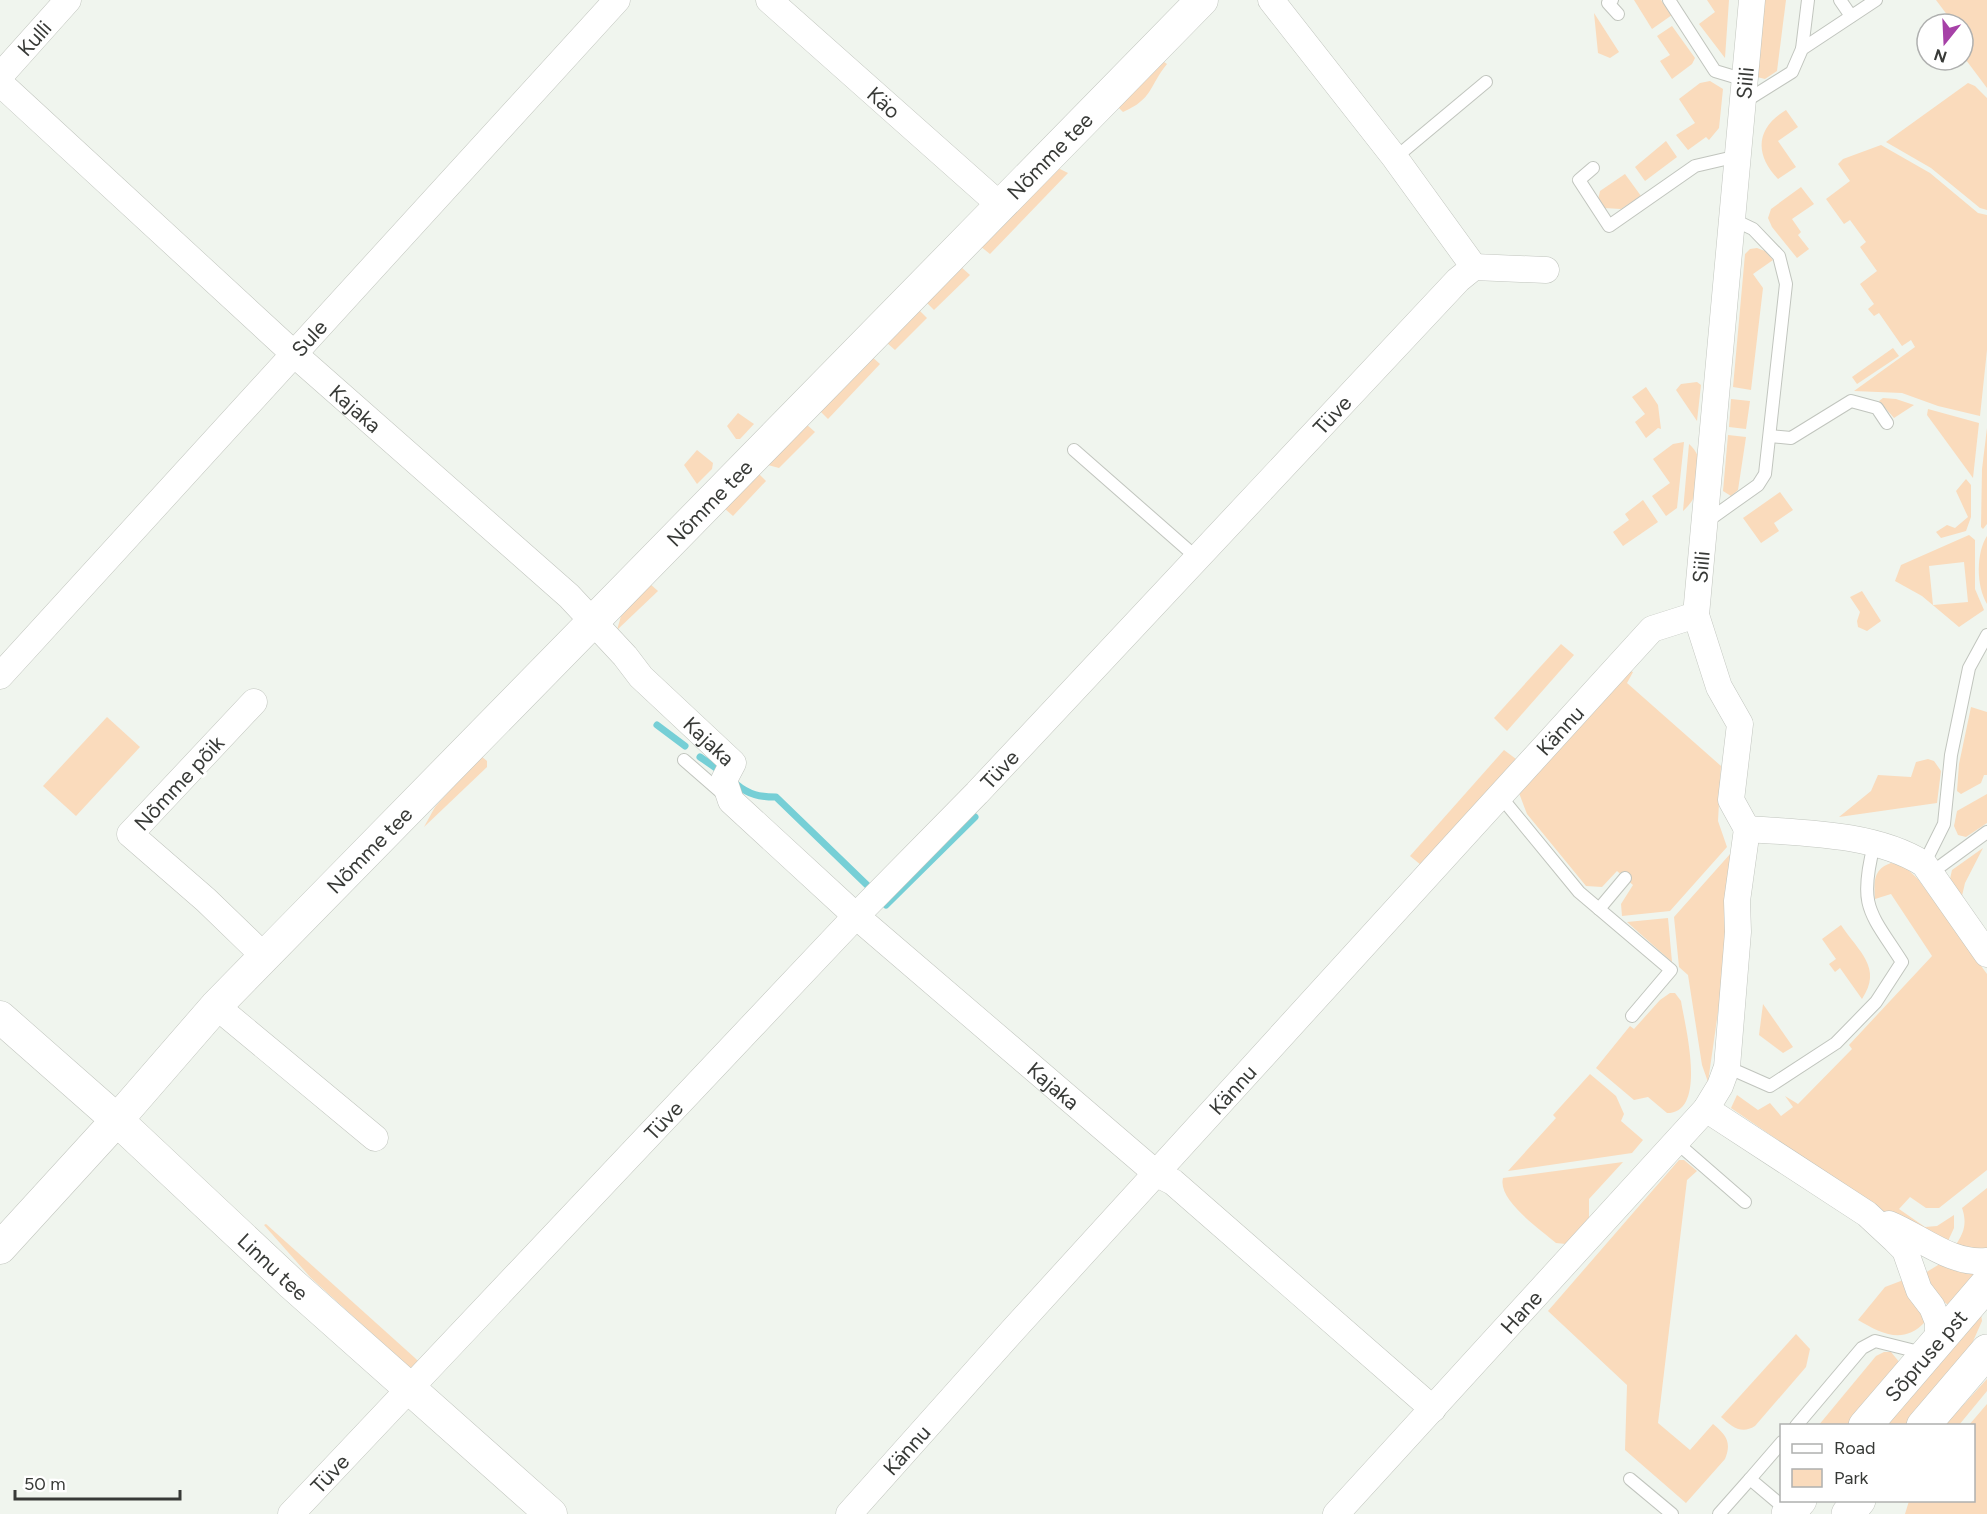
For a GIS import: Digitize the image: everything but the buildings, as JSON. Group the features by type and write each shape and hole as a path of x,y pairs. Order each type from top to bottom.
{"main road":[{"name":"Sõpruse pst","path":"1866,1424 1987,1284"},
{"name":"Sõpruse pst","path":"1924,1424 1986,1354"},
{"path":"1848,1514 1857,1502"}],"street":[{"name":"Kulli","path":"0,76 68,0"},
{"name":"Sule","path":"0,676 293,352 617,0"},
{"name":"Käo","path":"769,0 1001,206"},
{"name":"Nõmme tee","path":"0,1248 117,1120 216,1006 266,958 1202,0"},
{"path":"1271,0 1395,158 1474,267 1546,270"},
{"name":"Siili","path":"1747,829 1731,801 1740,724 1719,687 1696,615 1752,0"},
{"name":"Kajaka","path":"0,83 293,352 569,596 625,656 640,677 733,763 724,780 731,801 856,916 1157,1174 1173,1182 1433,1409"},
{"name":"Tüve","path":"291,1514 856,916 976,794 1458,280 1474,267"},
{"name":"Kännu","path":"849,1514 1652,629 1696,615"},
{"name":"Nõmme põik","path":"254,702 130,834 206,900 266,958"},
{"path":"1747,829 1842,837 1910,855 1927,868 1987,954"},
{"name":"Hane","path":"1336,1514 1706,1109 1720,1086 1727,1067 1738,932 1737,902 1747,829"},
{"path":"216,1006 375,1138"},
{"name":"Linnu tee","path":"0,1017 117,1120 292,1284 551,1514"},
{"path":"1706,1109 1867,1214 1955,1258 1975,1262 1987,1261"},
{"path":"1867,1214 1905,1250 1920,1290 1932,1307 1938,1322 1933,1347"}],"lane":[{"path":"1612,0 1608,3 1618,14"},
{"path":"1669,0 1715,71 1744,92 1792,72 1802,49 1808,0"},
{"path":"1840,0 1851,16"},
{"path":"1802,49 1876,0"},
{"path":"1395,158 1486,82"},
{"path":"1593,168 1579,180 1609,226 1695,166 1738,156"},
{"path":"1705,523 1758,485 1765,474 1786,284 1779,256 1752,229 1732,219"},
{"path":"1770,436 1791,438 1851,401 1877,408 1887,423"},
{"path":"1074,450 1196,557"},
{"path":"1927,868 1944,824 1951,755 1969,668 1987,634"},
{"path":"684,760 731,801"},
{"path":"1501,797 1579,892 1671,970 1632,1016"},
{"path":"1927,868 1987,832"},
{"path":"1727,1067 1770,1086 1836,1043 1883,992 1902,962 1868,909 1866,874 1874,845"},
{"path":"1599,909 1625,878"},
{"path":"1676,1142 1745,1202"},
{"path":"1797,1424 1862,1348 1875,1341 1933,1347"},
{"path":"1719,1514 1780,1444"},
{"path":"1630,1479 1672,1514"},
{"path":"1750,1479 1780,1500"}],"green space":[{"path":"1634,0 1661,0 1672,15 1652,29"},
{"path":"1707,0 1729,0 1725,58 1699,24 1715,12"},
{"path":"1763,0 1786,0 1777,71 1765,79 1757,77"},
{"path":"1936,0 1987,0 1987,88 1975,72 1975,12 1945,12"},
{"path":"1594,13 1619,52 1610,58 1598,53"},
{"path":"1672,26 1695,58 1692,64 1672,79 1660,61 1670,55 1657,36"},
{"path":"1161,60 1167,64 1150,91 1140,102 1123,112 1117,106"},
{"path":"1710,81 1723,89 1719,128 1709,140 1706,137 1688,150 1676,135 1695,123 1679,99 1700,83"},
{"path":"1968,83 1975,86 1987,98 1987,210 1980,208 1931,168 1886,142"},
{"path":"1786,110 1798,127 1778,141 1796,167 1778,179 1765,160 1762,142 1769,125"},
{"path":"1666,141 1677,157 1645,181 1635,167"},
{"path":"1881,145 1930,173 1978,213 1987,215 1987,350 1980,416 1938,406 1902,393 1854,391 1915,347 1911,340 1902,346 1879,313 1874,316 1868,309 1874,304 1860,284 1877,271 1860,247 1866,242 1850,220 1844,224 1826,199 1850,181 1838,164 1843,159"},
{"path":"1056,167 1068,173 990,254 980,246"},
{"path":"1625,174 1641,196 1621,209 1604,208 1598,200 1600,191"},
{"path":"1801,187 1814,204 1792,219 1801,232 1798,235 1809,249 1797,258 1772,227 1768,218 1771,209"},
{"path":"1757,248 1765,251 1773,260 1753,274 1763,288 1751,390 1733,387 1745,254 1750,249"},
{"path":"960,266 970,275 934,310 925,301"},
{"path":"918,309 927,318 895,350 886,342"},
{"path":"1893,348 1899,356 1857,384 1852,377"},
{"path":"871,356 880,364 828,419 819,410"},
{"path":"1697,382 1701,385 1697,421 1676,390 1681,384"},
{"path":"1646,387 1658,405 1661,429 1658,428 1646,438 1635,422 1645,414 1632,397"},
{"path":"1883,398 1896,399 1914,405 1894,418 1879,401"},
{"path":"1731,399 1750,401 1746,429 1729,427"},
{"path":"1928,409 1979,423 1973,478 1927,415"},
{"path":"738,413 754,424 740,439 736,439 727,426"},
{"path":"806,424 815,432 779,468 768,465"},
{"path":"1987,428 1987,524 1983,529 1981,527 1982,469"},
{"path":"1728,435 1746,437 1738,490 1731,496 1723,491"},
{"path":"1684,442 1677,508 1666,516 1652,496 1670,483 1653,459 1673,444"},
{"path":"1689,444 1695,451 1701,469 1698,488 1683,511"},
{"path":"697,450 713,463 712,469 697,484 684,465"},
{"path":"758,473 766,481 733,516 724,508"},
{"path":"1966,479 1971,485 1971,517 1966,531 1941,538 1936,532 1947,525 1955,528 1968,517 1956,491"},
{"path":"1780,492 1793,510 1774,523 1779,531 1761,543 1743,518"},
{"path":"1643,500 1658,522 1623,546 1613,532 1629,520 1625,514"},
{"path":"1969,535 1975,540 1975,589 1984,610 1959,627 1922,596 1895,581 1901,565","holes":["1964,562 1968,602 1933,605 1929,566"]},
{"path":"1987,536 1987,604 1979,579 1979,560"},
{"path":"650,584 658,591 617,630 621,616"},
{"path":"1862,591 1881,621 1867,631 1858,627 1860,612 1850,597"},
{"path":"1561,644 1574,655 1507,731 1494,718"},
{"path":"1630,671 1633,672 1627,683 1721,766 1718,821 1727,847 1670,911 1622,916 1621,904 1633,885 1617,871 1602,887 1586,886 1527,814 1519,793"},
{"path":"1971,707 1987,712 1987,775 1984,775 1981,783 1961,794 1957,791 1959,764"},
{"path":"107,717 140,747 76,816 43,786"},
{"path":"1504,750 1520,762 1421,865 1410,856"},
{"path":"481,756 487,761 487,767 424,827 435,807"},
{"path":"1928,759 1934,761 1941,771 1937,803 1839,817 1871,791 1878,775 1911,777 1916,762"},
{"path":"1987,794 1987,823 1966,837 1958,835 1954,826 1957,811"},
{"path":"1983,848 1965,883 1961,900 1950,879 1952,870"},
{"path":"1731,853 1721,991 1708,1082 1702,1065 1688,975 1679,967 1674,917"},
{"path":"1891,863 1904,866 1918,879 1987,974 1987,1170 1939,1208 1926,1208 1910,1197 1899,1209 1925,1227 1937,1226 1954,1215 1954,1228 1948,1241 1896,1221 1731,1108 1737,1095 1758,1110 1770,1103 1781,1116 1793,1107 1785,1096 1798,1104 1852,1049 1849,1045 1932,956 1891,894 1875,899 1876,877 1881,869"},
{"path":"1668,918 1672,962 1627,922"},
{"path":"1841,925 1861,952 1869,969 1868,988 1862,999 1840,968 1835,972 1829,964 1836,959 1822,939"},
{"path":"1670,993 1675,993 1681,1001 1689,1047 1691,1084 1687,1099 1680,1109 1667,1113 1648,1097 1634,1100 1596,1068 1630,1026 1634,1029 1660,1000"},
{"path":"1763,1004 1793,1047 1783,1053 1759,1035"},
{"path":"1590,1074 1616,1096 1624,1114 1621,1121 1643,1140 1632,1153 1508,1171 1556,1118 1553,1115"},
{"path":"1679,1160 1684,1160 1697,1171 1687,1180 1658,1423 1690,1450 1713,1424 1724,1435 1728,1443 1725,1459 1686,1503 1625,1450 1627,1385 1548,1311"},
{"path":"1623,1162 1589,1199 1589,1224 1566,1244 1556,1243 1521,1213 1506,1195 1503,1187 1503,1178"},
{"path":"1987,1188 1987,1251 1953,1249 1964,1230 1965,1220 1962,1208"},
{"path":"266,1224 424,1367 410,1368 311,1278 264,1225"},
{"path":"1943,1262 1978,1269 1948,1305 1930,1290 1925,1273"},
{"path":"1906,1279 1925,1322 1917,1329 1909,1333 1892,1335 1858,1320 1885,1287"},
{"path":"1981,1314 1982,1321 1967,1355 1908,1424 1888,1424"},
{"path":"1796,1334 1810,1349 1806,1367 1755,1426 1745,1430 1736,1428 1721,1417"},
{"path":"1884,1352 1891,1352 1900,1363 1852,1424 1820,1424 1876,1356"},
{"path":"1987,1379 1987,1391 1960,1424 1946,1424"},
{"path":"1987,1404 1987,1514 1905,1514 1909,1502 1975,1502 1975,1424 1970,1424"}],"waterway":[{"path":"657,725 685,746"},
{"path":"700,757 716,768"},
{"path":"736,784 755,795 776,797 868,886"},
{"path":"886,905 975,817"}]}
